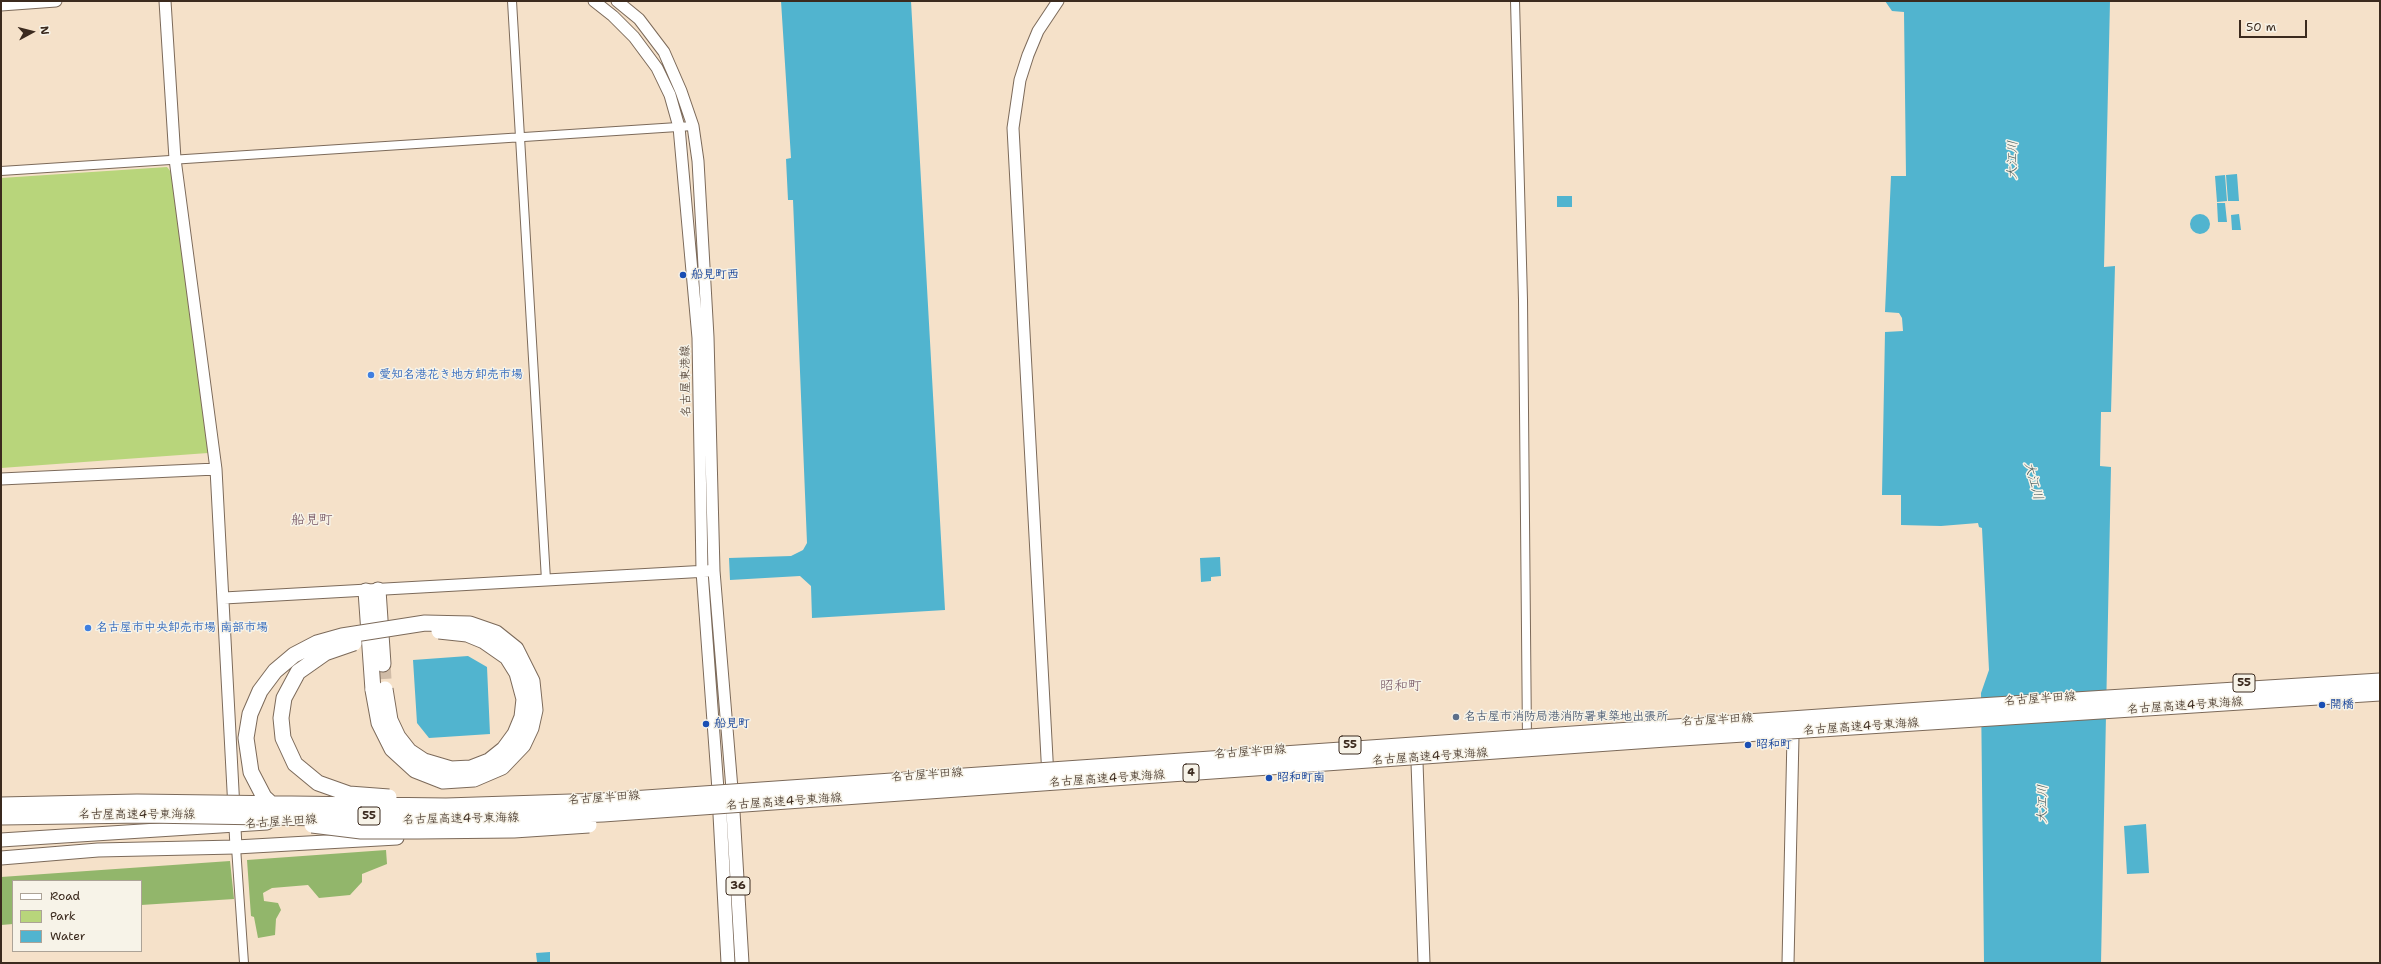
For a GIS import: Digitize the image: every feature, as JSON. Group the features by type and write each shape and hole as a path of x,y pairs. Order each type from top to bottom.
{"highway":[{"path":"372,590 383,664"},
{"path":"372,590 381,686 379,723 392,749 415,770 443,781 474,780 502,767 523,745 531,728 535,710 532,681 516,649 496,633 470,624 425,623 342,636 317,643 294,655 267,680 254,703 247,726 246,750 250,772 264,797 280,811 301,823 328,828 361,831 453,831 575,826 736,807"},
{"path":"381,686 390,720 400,741 416,756 441,768 471,768 489,761 510,742 522,718 524,699 517,673 507,657 484,641 467,634 438,631 362,641 325,653 306,665 293,680 284,698 281,723 286,748 295,764 318,783 349,794 434,800 602,801"},
{"name":"名古屋高速4号東海線","path":"1,805 145,802 446,806 602,801 1979,706 2380,681"},
{"name":"名古屋高速4号東海線","path":"1,816 151,815 454,820 595,815 736,807 1666,739 2380,693"}],"main road":[{"name":"名古屋半田線","path":"1,840 235,825 1526,731 2107,694 2380,674"},
{"name":"名古屋半田線","path":"1,858 98,850 236,847 467,834 568,822 720,810 736,807 1048,788 2380,696"},
{"name":"36","path":"732,789 736,807 742,963"},
{"name":"36","path":"718,790 728,963"}],"street":[{"path":"1,5 56,1"},
{"path":"165,1 175,159 216,470 224,598 236,847 244,963"},
{"path":"512,1 546,580"},
{"name":"名古屋東港線","path":"594,1 613,16 634,37 657,68 670,96 679,127 698,338 702,572 718,790"},
{"name":"名古屋東港線","path":"617,1 639,20 664,52 693,126 698,161 708,337 714,571 732,789"},
{"path":"1048,788 1013,128 1020,80 1028,55 1038,31 1058,1"},
{"path":"1515,1 1523,300 1526,731 1528,755"},
{"path":"1,171 693,126"},
{"path":"1,479 216,470"},
{"path":"224,598 714,571"},
{"path":"1788,963 1793,736"},
{"path":"1417,762 1424,963"}],"green space":[{"path":"167,167 171,172 208,453 1,468 1,178"},
{"path":"386,850 387,864 362,874 362,882 350,895 319,898 308,885 272,888 263,893 264,901 278,903 281,910 276,919 275,935 258,938 254,917 251,916 247,860"},
{"path":"230,861 234,899 142,905 142,880 12,880 12,924 1,925 1,877"}],"water":[{"path":"781,1 911,1 945,610 812,618 811,586 800,576 730,580 729,558 791,556 803,550 807,543 793,200 788,200 786,159 791,158"},
{"name":"大江川","path":"1885,1 2110,1 2104,267 2115,266 2111,412 2101,412 2100,466 2111,467 2101,963 1984,963 1981,693 1989,670 1982,528 1979,527 1978,523 1941,526 1901,525 1901,495 1882,495 1885,332 1903,331 1902,318 1899,313 1885,312 1891,176 1906,176 1904,12 1892,11"},
{"path":"2237,174 2239,201 2228,201 2226,175"},
{"path":"2225,175 2227,201 2217,202 2215,176"},
{"path":"1557,196 1572,196 1572,207 1557,207"},
{"path":"2217,203 2225,203 2227,222 2218,222"},
{"path":"2200,214 2207,217 2210,224 2207,231 2200,234 2193,231 2190,224 2193,217"},
{"path":"2239,214 2241,230 2232,230 2231,215"},
{"path":"1220,557 1221,576 1211,577 1211,581 1201,582 1200,558"},
{"path":"468,656 487,667 490,734 429,738 417,723 413,660"},
{"path":"2146,824 2149,873 2127,874 2124,826"},
{"path":"550,952 550,962 537,962 536,953"}],"tunnel":[{"path":"383,664 384,679"}],"place":[{"name":"船見町西","path":"683,275"},
{"name":"愛知名港花き地方卸売市場","path":"371,375"},
{"name":"名古屋市中央卸売市場 南部市場","path":"88,628"},
{"name":"開橋","path":"2322,705"},
{"name":"名古屋市消防局港消防署東築地出張所","path":"1456,717"},
{"name":"船見町","path":"706,724"},
{"name":"昭和町","path":"1748,745"},
{"name":"昭和町南","path":"1269,778"}],"district":[{"name":"船見町","path":"312,520"},
{"name":"昭和町","path":"1401,686"}]}
